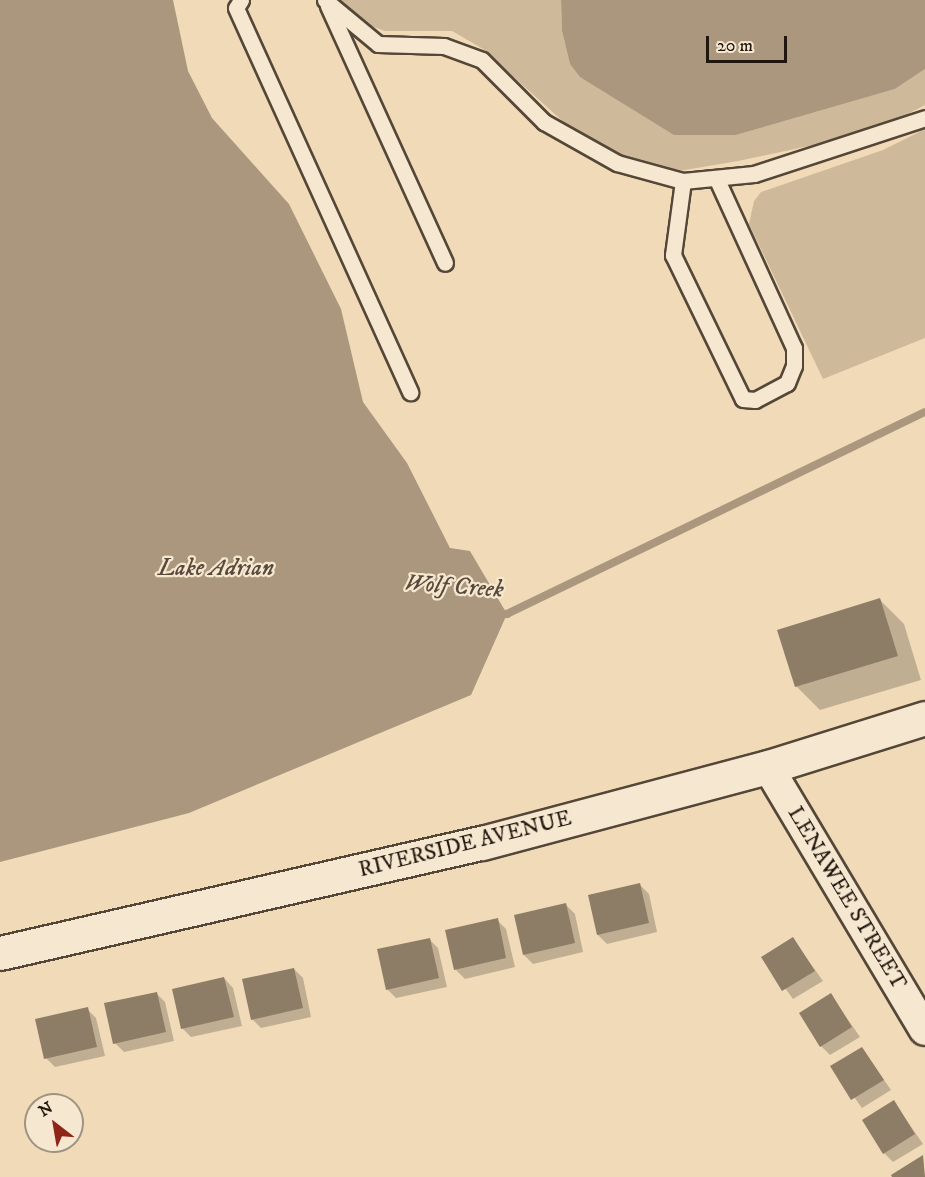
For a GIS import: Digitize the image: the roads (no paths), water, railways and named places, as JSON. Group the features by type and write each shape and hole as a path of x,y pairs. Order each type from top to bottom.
{"street":[{"name":"RIVERSIDE AVENUE","path":"0,953 482,843 768,767 925,718"},
{"name":"LENAWEE STREET","path":"768,767 925,1030"}],"lane":[{"path":"241,0 236,8 410,392"},
{"path":"325,0 378,44 444,46 482,60 543,122 617,163 683,181 754,174 925,118"},
{"path":"325,0 445,262"},
{"path":"683,181 673,255 743,399 755,400 787,383 794,366 794,348 716,178"}],"water":[{"name":"Lake Adrian","path":"0,0 173,0 188,71 212,118 289,204 341,309 363,402 407,463 450,548 470,551 507,614 471,695 189,813 0,862"},
{"path":"561,0 925,0 925,69 895,89 736,135 674,135 580,77 570,64 562,31"}],"waterway":[{"name":"Wolf Creek","path":"495,613 507,614 925,412"}]}
